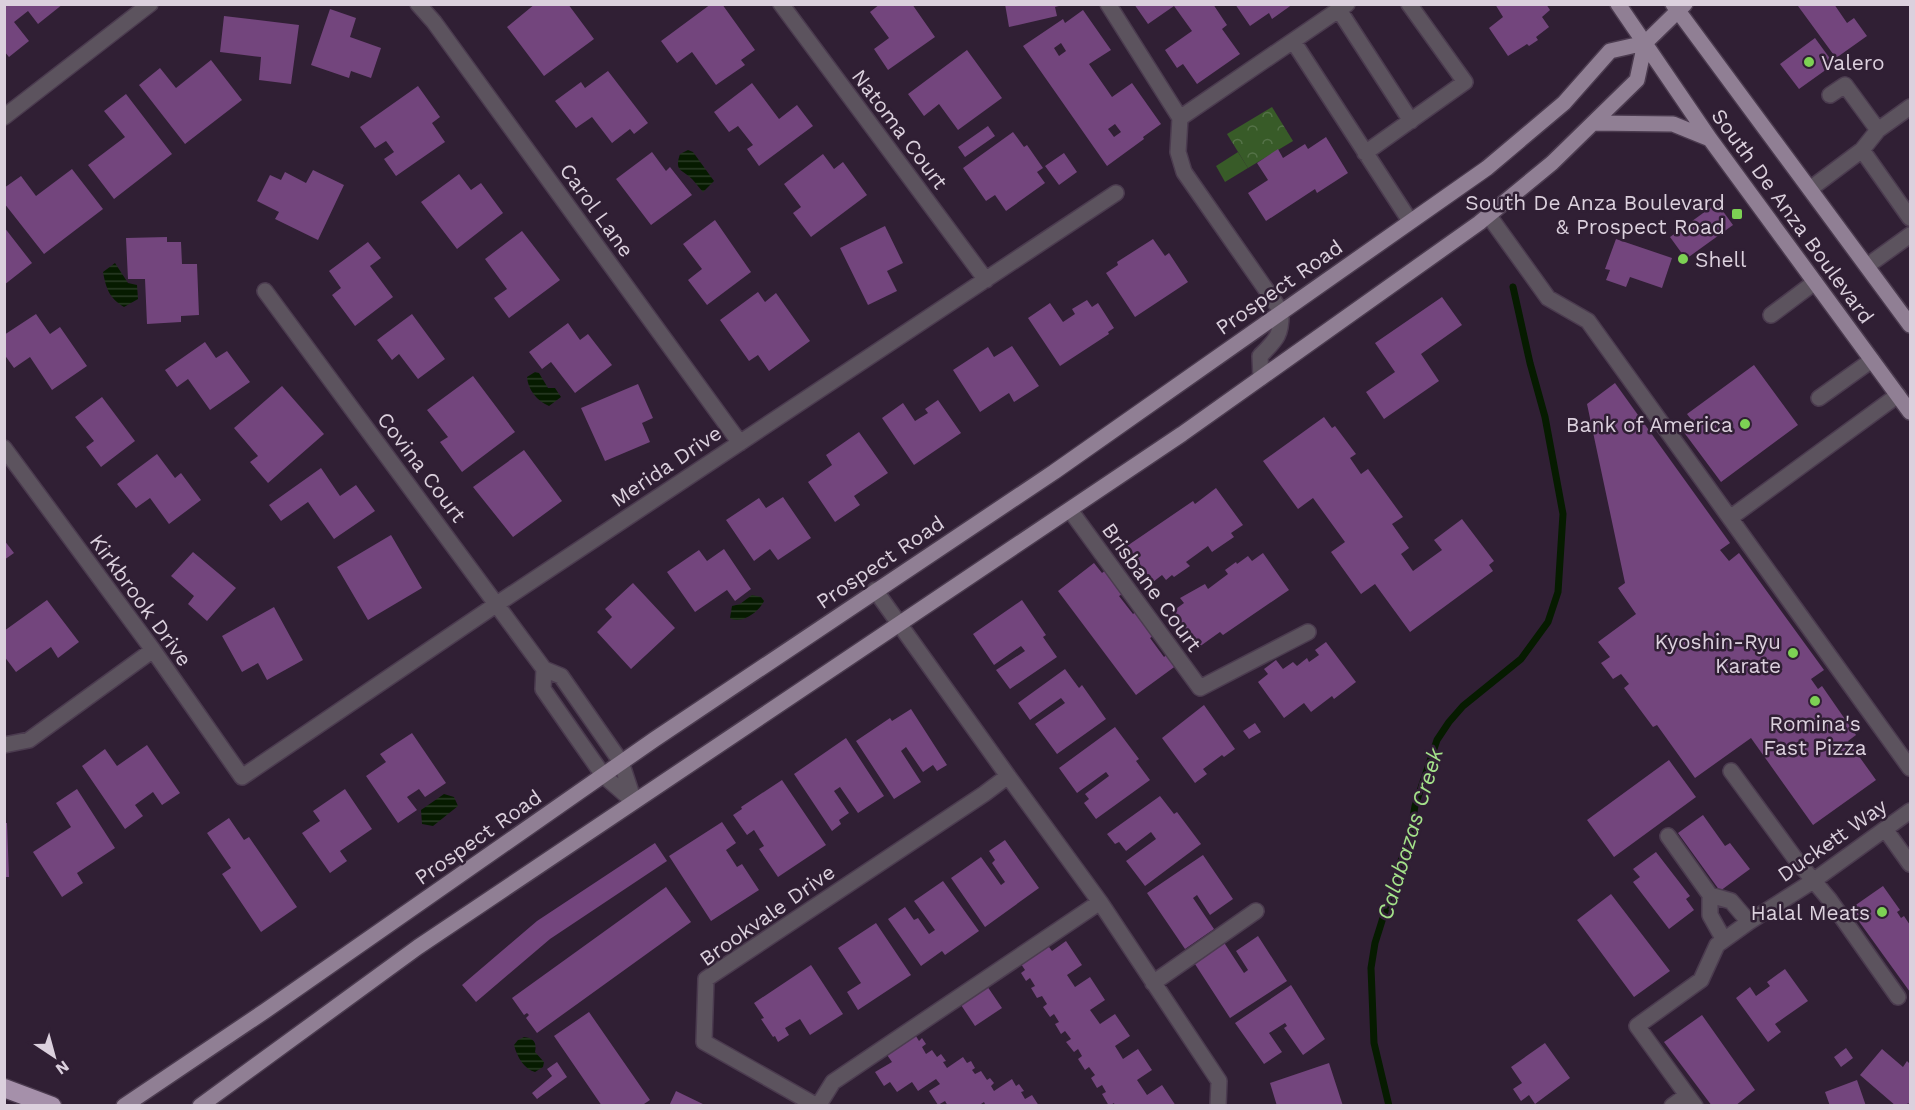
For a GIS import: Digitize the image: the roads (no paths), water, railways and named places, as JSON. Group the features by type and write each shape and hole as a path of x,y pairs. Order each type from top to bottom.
{"highway":[{"path":"4,1088 52,1106"}],"main road":[{"name":"South De Anza Boulevard","path":"1618,4 1710,139 1911,412"},
{"name":"South De Anza Boulevard","path":"1679,7 1867,266 1908,315"},
{"path":"205,1102 417,947 1070,510 1262,378 1489,216 1552,164 1637,80 1645,43 1679,7"},
{"name":"Prospect Road","path":"124,1106 265,1011 621,762 1054,472 1487,168 1564,103 1610,51 1645,43"},
{"path":"1593,123 1673,124 1710,139"}],"street":[{"path":"4,117 150,4"},
{"name":"Carol Lane","path":"418,4 434,22 740,443"},
{"name":"Natoma Court","path":"781,4 986,280"},
{"path":"1108,4 1180,118 1178,152 1184,172 1281,311 1281,328 1276,339 1260,356 1262,378"},
{"path":"1365,153 1465,82 1409,4"},
{"path":"1180,118 1343,7 1411,121"},
{"path":"1293,41 1410,221"},
{"path":"1830,95 1845,85 1878,130"},
{"path":"1810,189 1862,150 1878,130 1911,107"},
{"path":"1862,150 1911,218"},
{"name":"Merida Drive","path":"242,777 497,604 1116,193"},
{"path":"1489,216 1548,298 1588,321 1911,768"},
{"path":"1867,266 1911,235"},
{"path":"1771,315 1815,282"},
{"name":"Covina Court","path":"265,291 544,669 561,676 621,762 634,801"},
{"path":"1819,398 1872,360"},
{"path":"1730,518 1898,394"},
{"name":"Kirkbrook Drive","path":"4,448 153,650 242,777"},
{"name":"Brisbane Court","path":"1070,510 1200,688 1308,632"},
{"path":"875,591 1100,902 1154,983 1219,1081 1218,1106"},
{"path":"4,745 29,740 153,650"},
{"name":"Covina Court","path":"544,669 543,689 603,775 634,801"},
{"path":"1731,771 1829,899 1898,997"},
{"name":"Brookvale Drive","path":"817,1106 704,1042 706,979 1008,776"},
{"name":"Duckett Way","path":"1721,942 1813,881 1911,811"},
{"path":"1885,829 1911,864"},
{"path":"1668,836 1710,895 1710,915 1721,942 1701,980 1637,1026 1691,1100 1672,1106"},
{"path":"1710,895 1731,901 1749,922"},
{"path":"817,1106 832,1082 1100,902"},
{"path":"1154,983 1256,911"}],"waterway":[{"name":"Calabazas Creek","path":"1389,1106 1374,1043 1371,968 1375,943 1411,829 1415,806 1437,740 1449,722 1463,706 1521,659 1548,622 1558,592 1563,514 1545,417 1513,287"}],"place":[{"name":"Valero","path":"1809,62"},
{"name":"South De Anza Boulevard & Prospect Road","path":"1737,214"},
{"name":"Shell","path":"1683,259"},
{"name":"Bank of America","path":"1745,424"},
{"name":"Kyoshin-Ryu Karate","path":"1793,653"},
{"name":"Romina's Fast Pizza","path":"1815,701"},
{"name":"Halal Meats","path":"1882,912"}]}
